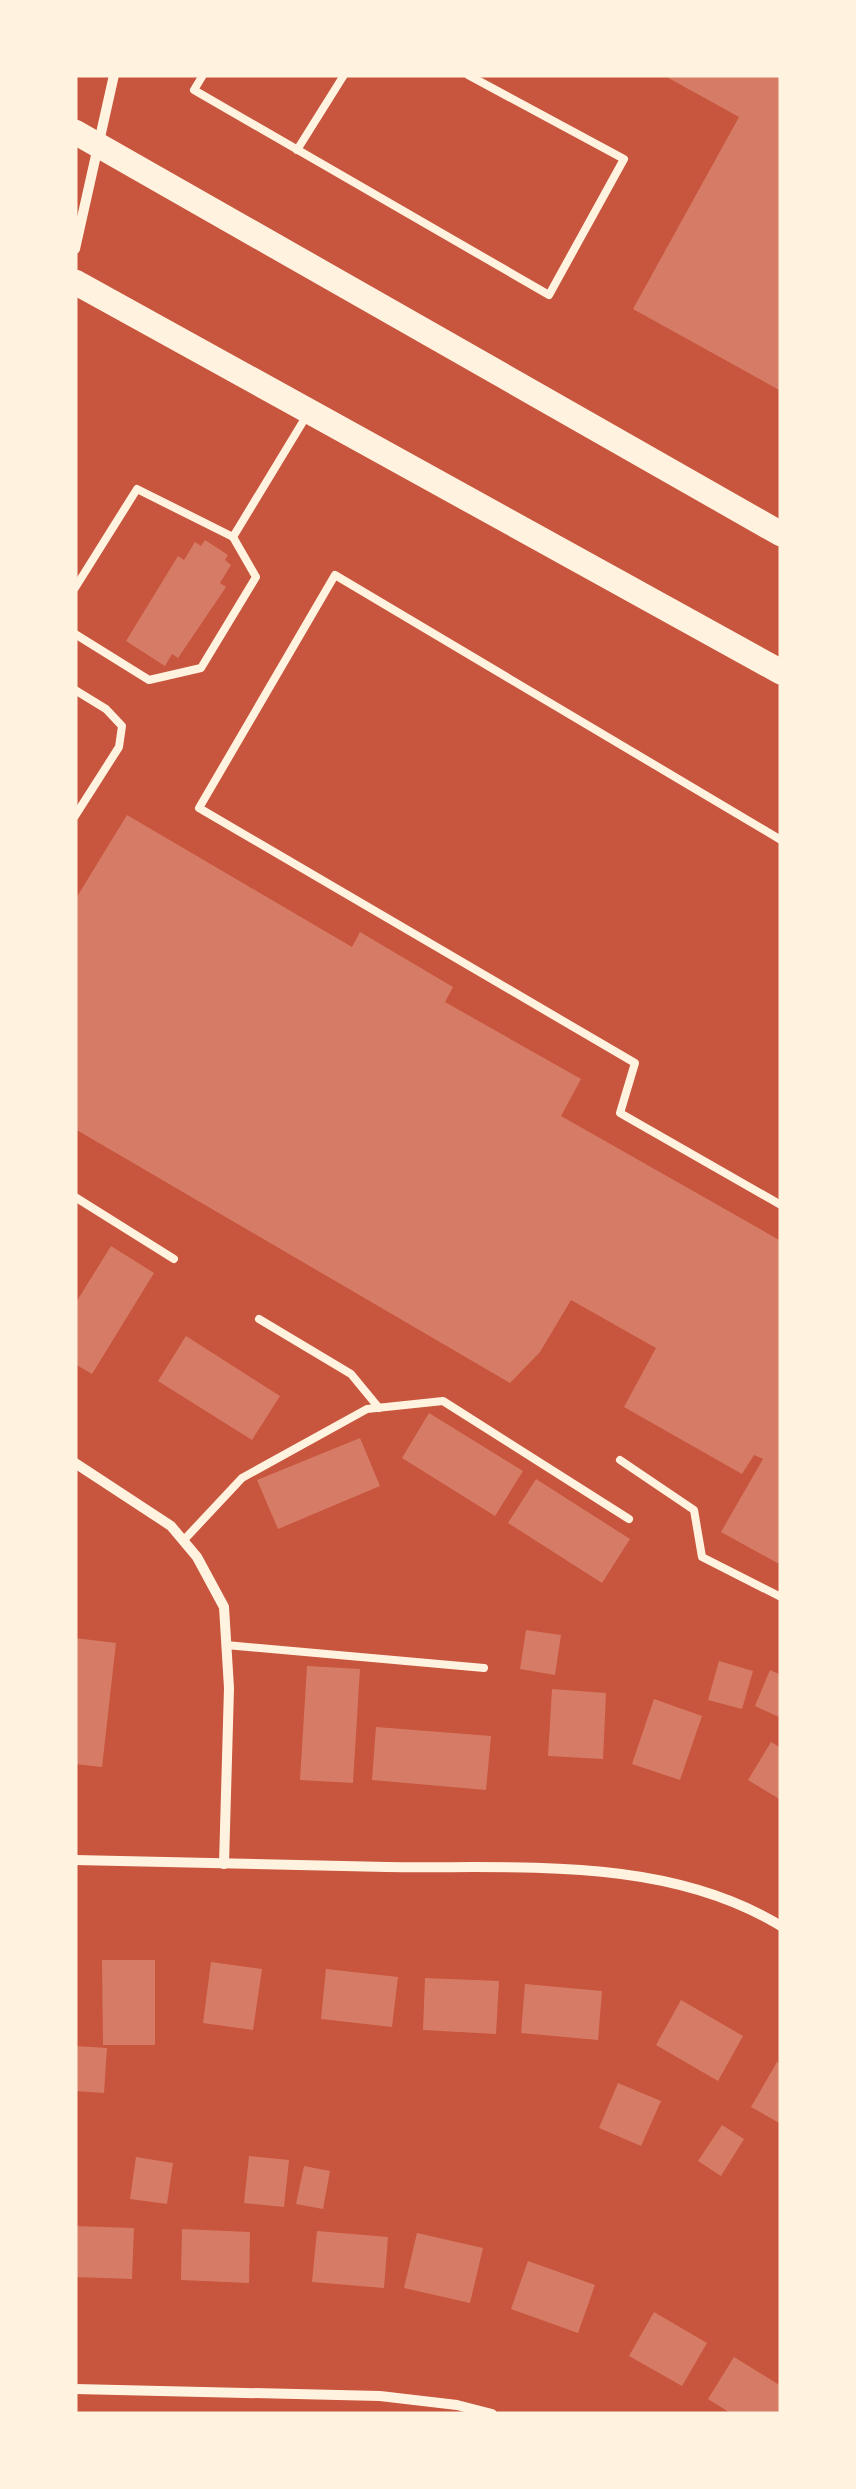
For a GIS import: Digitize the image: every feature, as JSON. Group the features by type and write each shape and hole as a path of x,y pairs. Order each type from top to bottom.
{"main road":[{"path":"75,132 781,534"},
{"path":"75,282 781,672"}],"street":[{"path":"75,249 114,75"},
{"path":"75,1462 171,1526 197,1557 224,1607 228,1688 224,1864"},
{"path":"75,1860 553,1870 644,1876 712,1893 781,1926"},
{"path":"75,2389 380,2396 457,2405 492,2414"}],"lane":[{"path":"203,75 194,90 549,294 624,159 468,75"},
{"path":"297,150 344,75"},
{"path":"233,538 310,412"},
{"path":"75,588 137,489 233,538 256,577 201,668 148,680 75,634"},
{"path":"781,840 335,575 199,808 634,1063 620,1113 781,1204"},
{"path":"75,690 106,709 122,726 119,746 75,816"},
{"path":"75,1197 174,1259"},
{"path":"258,1319 351,1374 379,1408"},
{"path":"183,1541 242,1478 367,1410 443,1401 629,1519"},
{"path":"620,1460 694,1510 702,1557 781,1597"},
{"path":"226,1645 484,1668"}],"building":[{"path":"663,75 781,75 781,391 633,309 739,117"},
{"path":"205,540 228,555 225,560 231,565 220,583 226,587 178,658 172,654 165,666 126,641 178,556 184,560 195,542 201,546"},
{"path":"127,815 352,947 360,932 453,987 445,1002 581,1079 561,1116 781,1241 781,1565 721,1532 763,1459 754,1455 742,1474 624,1407 656,1348 571,1300 540,1352 510,1383 75,1129 75,900"},
{"path":"111,1246 154,1273 92,1374 75,1364 75,1304"},
{"path":"186,1336 280,1396 252,1440 158,1381"},
{"path":"429,1413 523,1471 495,1516 402,1458"},
{"path":"360,1438 380,1486 278,1529 257,1480"},
{"path":"536,1479 630,1539 602,1583 508,1523"},
{"path":"526,1630 561,1635 555,1675 520,1669"},
{"path":"75,1638 116,1643 102,1767 75,1764"},
{"path":"719,1661 753,1671 742,1709 708,1700"},
{"path":"307,1666 360,1669 353,1783 300,1780"},
{"path":"770,1670 781,1675 781,1718 755,1706"},
{"path":"552,1689 606,1693 603,1759 548,1756"},
{"path":"654,1699 702,1716 680,1780 632,1764"},
{"path":"376,1727 491,1736 486,1790 372,1780"},
{"path":"771,1742 781,1748 781,1800 748,1780"},
{"path":"102,1960 155,1960 155,2045 103,2045"},
{"path":"211,1962 262,1969 253,2030 203,2023"},
{"path":"326,1969 398,1977 392,2027 321,2019"},
{"path":"425,1978 499,1981 496,2034 423,2030"},
{"path":"525,1984 602,1991 598,2040 521,2033"},
{"path":"681,2000 743,2036 718,2081 656,2045"},
{"path":"75,2046 107,2048 104,2093 75,2091"},
{"path":"777,2062 781,2064 781,2124 751,2107"},
{"path":"618,2083 661,2101 641,2146 599,2128"},
{"path":"722,2125 744,2139 721,2176 698,2161"},
{"path":"249,2156 289,2160 284,2207 244,2203"},
{"path":"136,2157 173,2163 167,2204 130,2199"},
{"path":"304,2166 330,2171 323,2209 296,2204"},
{"path":"75,2226 134,2228 132,2279 75,2277"},
{"path":"182,2229 250,2232 249,2283 181,2280"},
{"path":"317,2231 388,2237 384,2288 312,2282"},
{"path":"417,2233 483,2248 470,2303 404,2288"},
{"path":"528,2261 595,2285 578,2333 511,2309"},
{"path":"654,2312 707,2343 682,2386 629,2356"},
{"path":"734,2357 781,2386 781,2414 732,2414 708,2399"}]}
